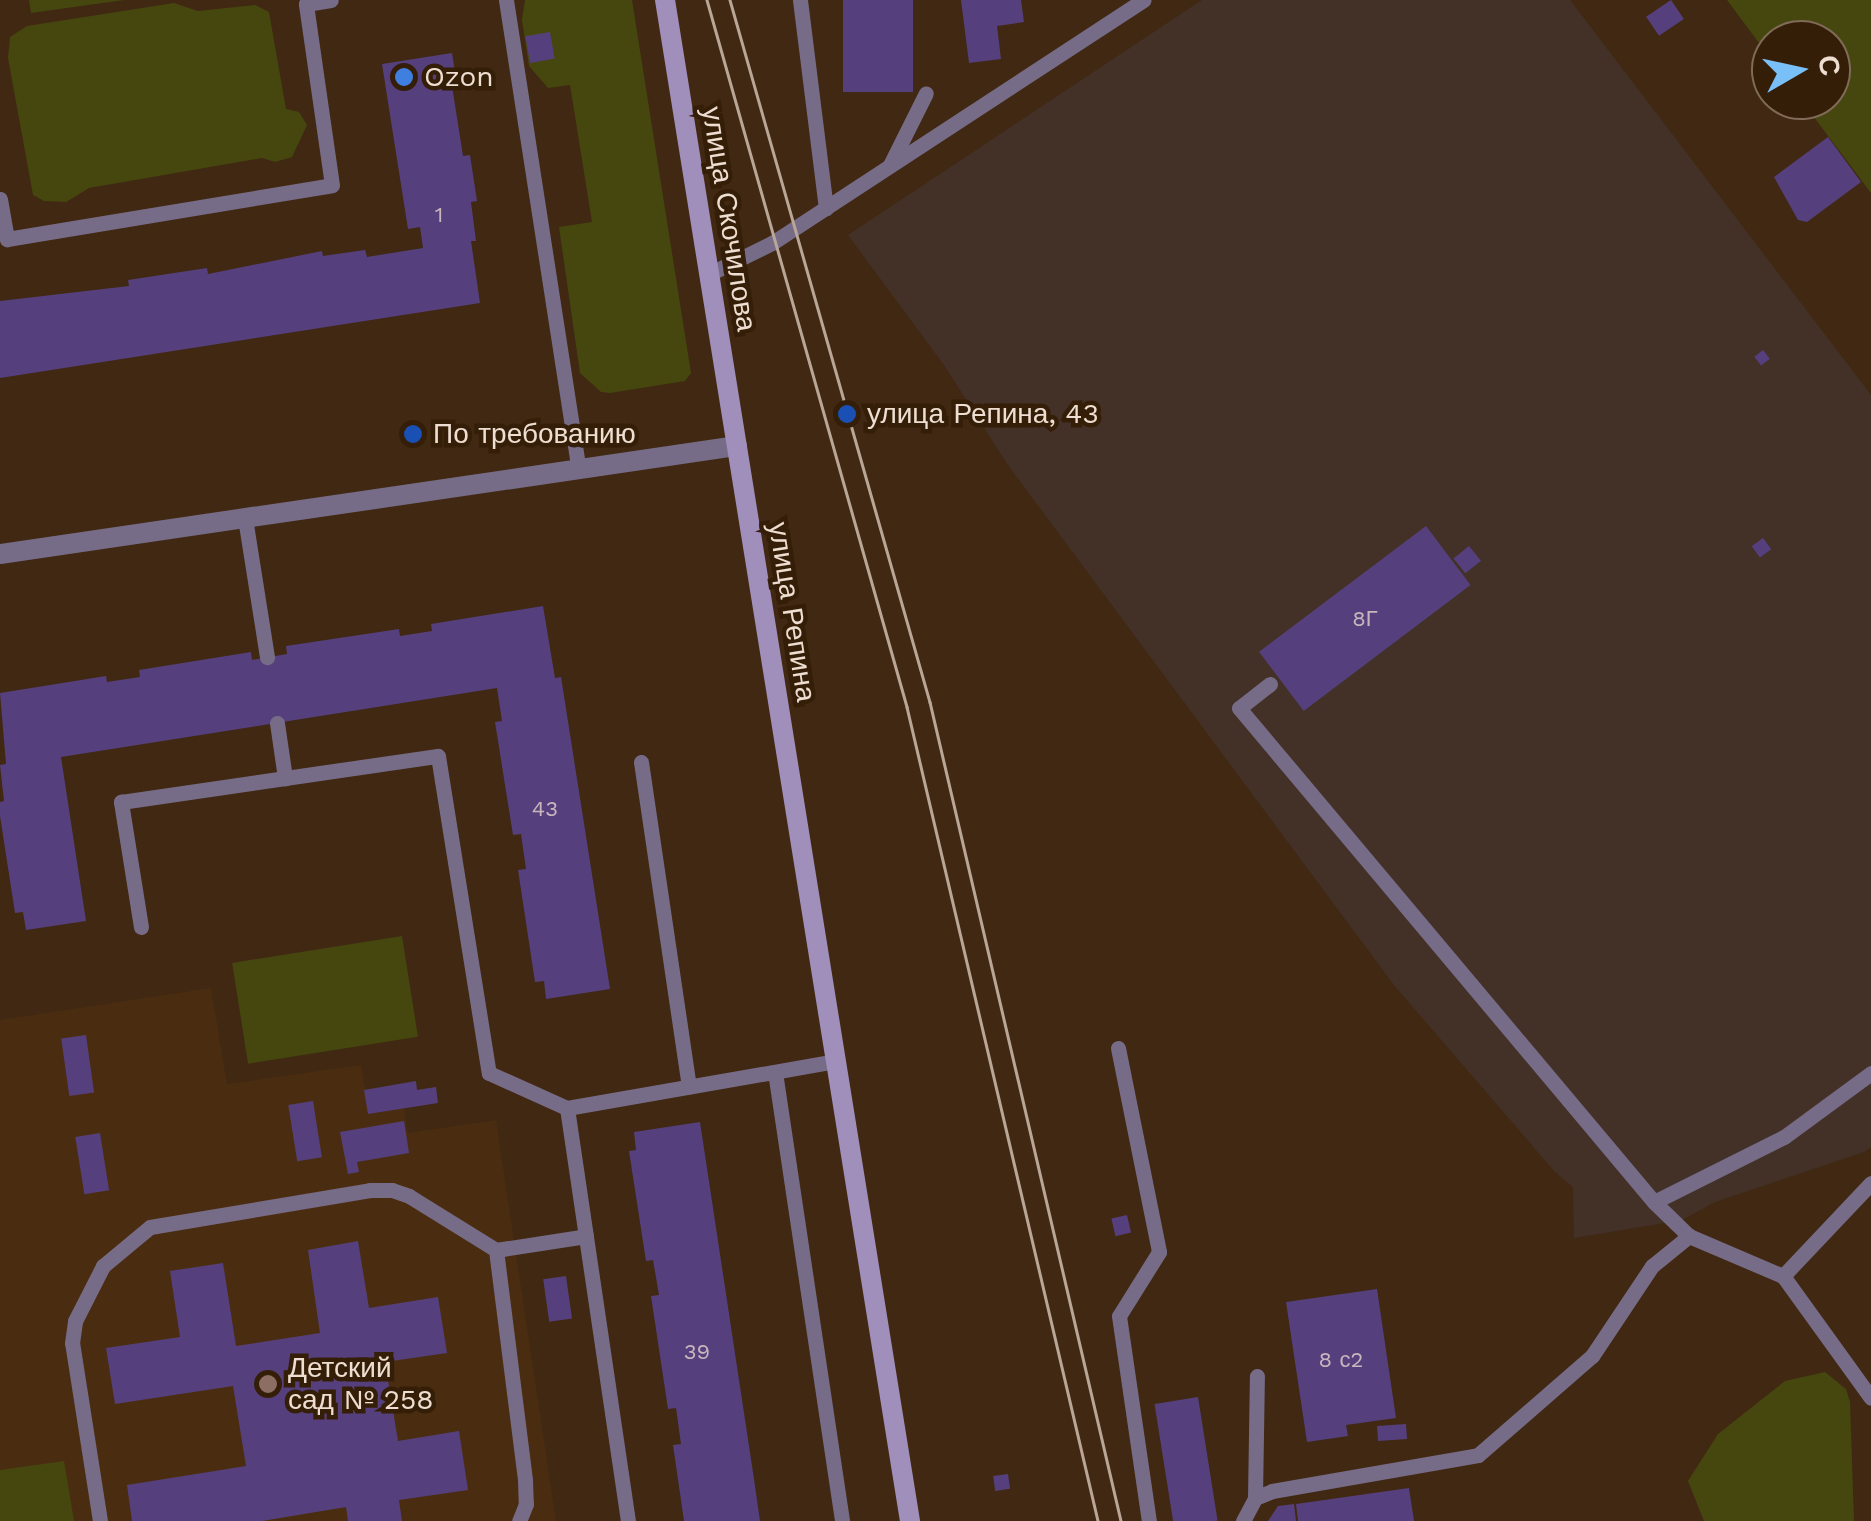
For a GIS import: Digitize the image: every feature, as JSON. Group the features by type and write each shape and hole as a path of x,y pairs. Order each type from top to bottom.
{"street":[{"name":"улица Скочилова","path":"666,0 738,446"},
{"path":"0,554 738,446"},
{"name":"улица Репина","path":"738,446 910,1521"}],"lane":[{"path":"288,0 306,4 331,0"},
{"path":"506,0 579,470"},
{"path":"800,0 826,208"},
{"path":"710,274 826,208 1144,0"},
{"path":"0,199 7,239 332,185 306,4"},
{"path":"890,165 926,94"},
{"path":"245,518 267,658"},
{"path":"1270,684 1239,708 1654,1202 1689,1236 1784,1276 1871,1398"},
{"path":"277,723 286,778"},
{"path":"141,927 121,802 438,756 489,1073 567,1108 836,1061"},
{"path":"641,762 689,1086"},
{"path":"1118,1048 1158,1252 1119,1316 1149,1521"},
{"path":"776,1072 842,1521"},
{"path":"1654,1202 1784,1137 1871,1073"},
{"path":"567,1108 628,1521"},
{"path":"1784,1276 1871,1183"},
{"path":"100,1521 72,1342 75,1321 93,1282 131,1239 150,1227 392,1190 409,1196 496,1250 586,1236"},
{"path":"1254,1498 1272,1491 1478,1455 1592,1356 1652,1266 1689,1236"},
{"path":"496,1250 525,1480 526,1504 519,1521"},
{"path":"1243,1521 1254,1498 1256,1376"}],"shaded area":[{"path":"29,0 124,0 31,13"},
{"path":"525,0 632,0 691,373 685,381 610,393 601,392 580,373 559,227 592,222 570,85 548,88 529,66 522,20"},
{"path":"1202,0 1570,0 1871,395 1871,1147 1864,1152 1715,1202 1682,1220 1574,1238 1573,1187 1555,1172 1394,985 1008,465 944,365 848,235"},
{"path":"1727,0 1871,0 1871,193 1816,120 1851,120 1851,20 1751,20 1751,32"},
{"path":"174,3 198,11 255,5 269,12 286,109 299,112 307,125 292,157 275,162 262,158 89,188 66,202 44,201 33,195 8,58 10,37 27,26"},
{"path":"402,936 418,1037 248,1064 232,963"},
{"name":"Детский сад № 258","path":"211,988 227,1084 361,1065 368,1108 403,1103 408,1133 496,1120 556,1521 0,1521 0,1020"},
{"path":"1825,1372 1846,1389 1850,1402 1854,1521 1704,1521 1688,1481 1718,1434 1785,1381"},
{"path":"64,1461 74,1521 0,1521 0,1470"}],"building":[{"path":"843,0 913,0 913,92 843,92"},
{"path":"961,0 1021,0 1024,22 997,26 1001,59 969,63"},
{"path":"1671,0 1684,19 1659,36 1646,17"},
{"path":"550,32 555,59 530,63 525,36"},
{"path":"452,53 457,85 452,86 463,156 470,155 477,201 471,202 476,241 471,241 480,303 0,378 0,301 129,286 128,280 207,268 208,274 322,251 323,256 365,250 367,257 423,248 420,227 408,229 382,64"},
{"path":"1828,137 1861,182 1807,222 1798,220 1774,177"},
{"path":"1763,350 1770,359 1761,365 1754,357"},
{"path":"1426,526 1471,585 1304,711 1259,652"},
{"path":"1763,538 1771,549 1760,558 1752,546"},
{"path":"1469,546 1481,561 1465,573 1453,559"},
{"path":"543,606 555,678 561,677 610,989 546,999 544,981 535,982 518,870 526,869 521,834 513,835 495,722 502,721 497,688 61,757 86,921 26,930 23,912 15,913 0,816 0,802 4,801 0,765 6,764 0,693 106,676 107,682 140,677 139,670 251,652 252,660 287,654 286,646 399,629 400,636 432,631 431,624"},
{"path":"86,1035 94,1092 69,1096 61,1038"},
{"path":"416,1081 417,1090 436,1087 438,1103 368,1114 364,1090"},
{"path":"313,1101 322,1157 297,1161 288,1105"},
{"path":"404,1121 409,1153 357,1162 359,1172 348,1174 340,1132"},
{"path":"700,1122 760,1521 684,1521 673,1445 681,1444 676,1408 668,1409 651,1296 659,1295 653,1260 646,1261 629,1151 636,1150 634,1132"},
{"path":"100,1133 109,1190 84,1194 75,1137"},
{"path":"1127,1215 1131,1233 1115,1236 1111,1219"},
{"path":"358,1241 369,1308 438,1297 447,1353 385,1362 398,1441 459,1431 468,1490 399,1500 402,1521 348,1521 346,1507 262,1521 132,1521 127,1485 246,1466 233,1386 115,1404 106,1348 180,1337 170,1271 223,1263 236,1346 320,1333 308,1250"},
{"path":"566,1276 572,1319 549,1322 543,1279"},
{"path":"1377,1289 1396,1418 1346,1425 1348,1436 1307,1442 1286,1302"},
{"path":"1198,1397 1218,1520 1173,1521 1155,1404"},
{"path":"1406,1424 1407,1439 1378,1441 1377,1426"},
{"path":"1008,1474 1010,1489 995,1491 993,1476"},
{"path":"1409,1488 1414,1521 1298,1521 1296,1504"},
{"path":"1294,1504 1296,1521 1268,1521 1278,1506"}],"tram line":[{"path":"707,0 907,707 1098,1521"},
{"path":"730,0 930,702 1121,1521"}],"place":[{"name":"Ozon","path":"404,77"},
{"name":"улица Репина, 43","path":"847,414"},
{"name":"По требованию","path":"413,434"},
{"name":"Детский сад № 258","path":"268,1384"}]}
